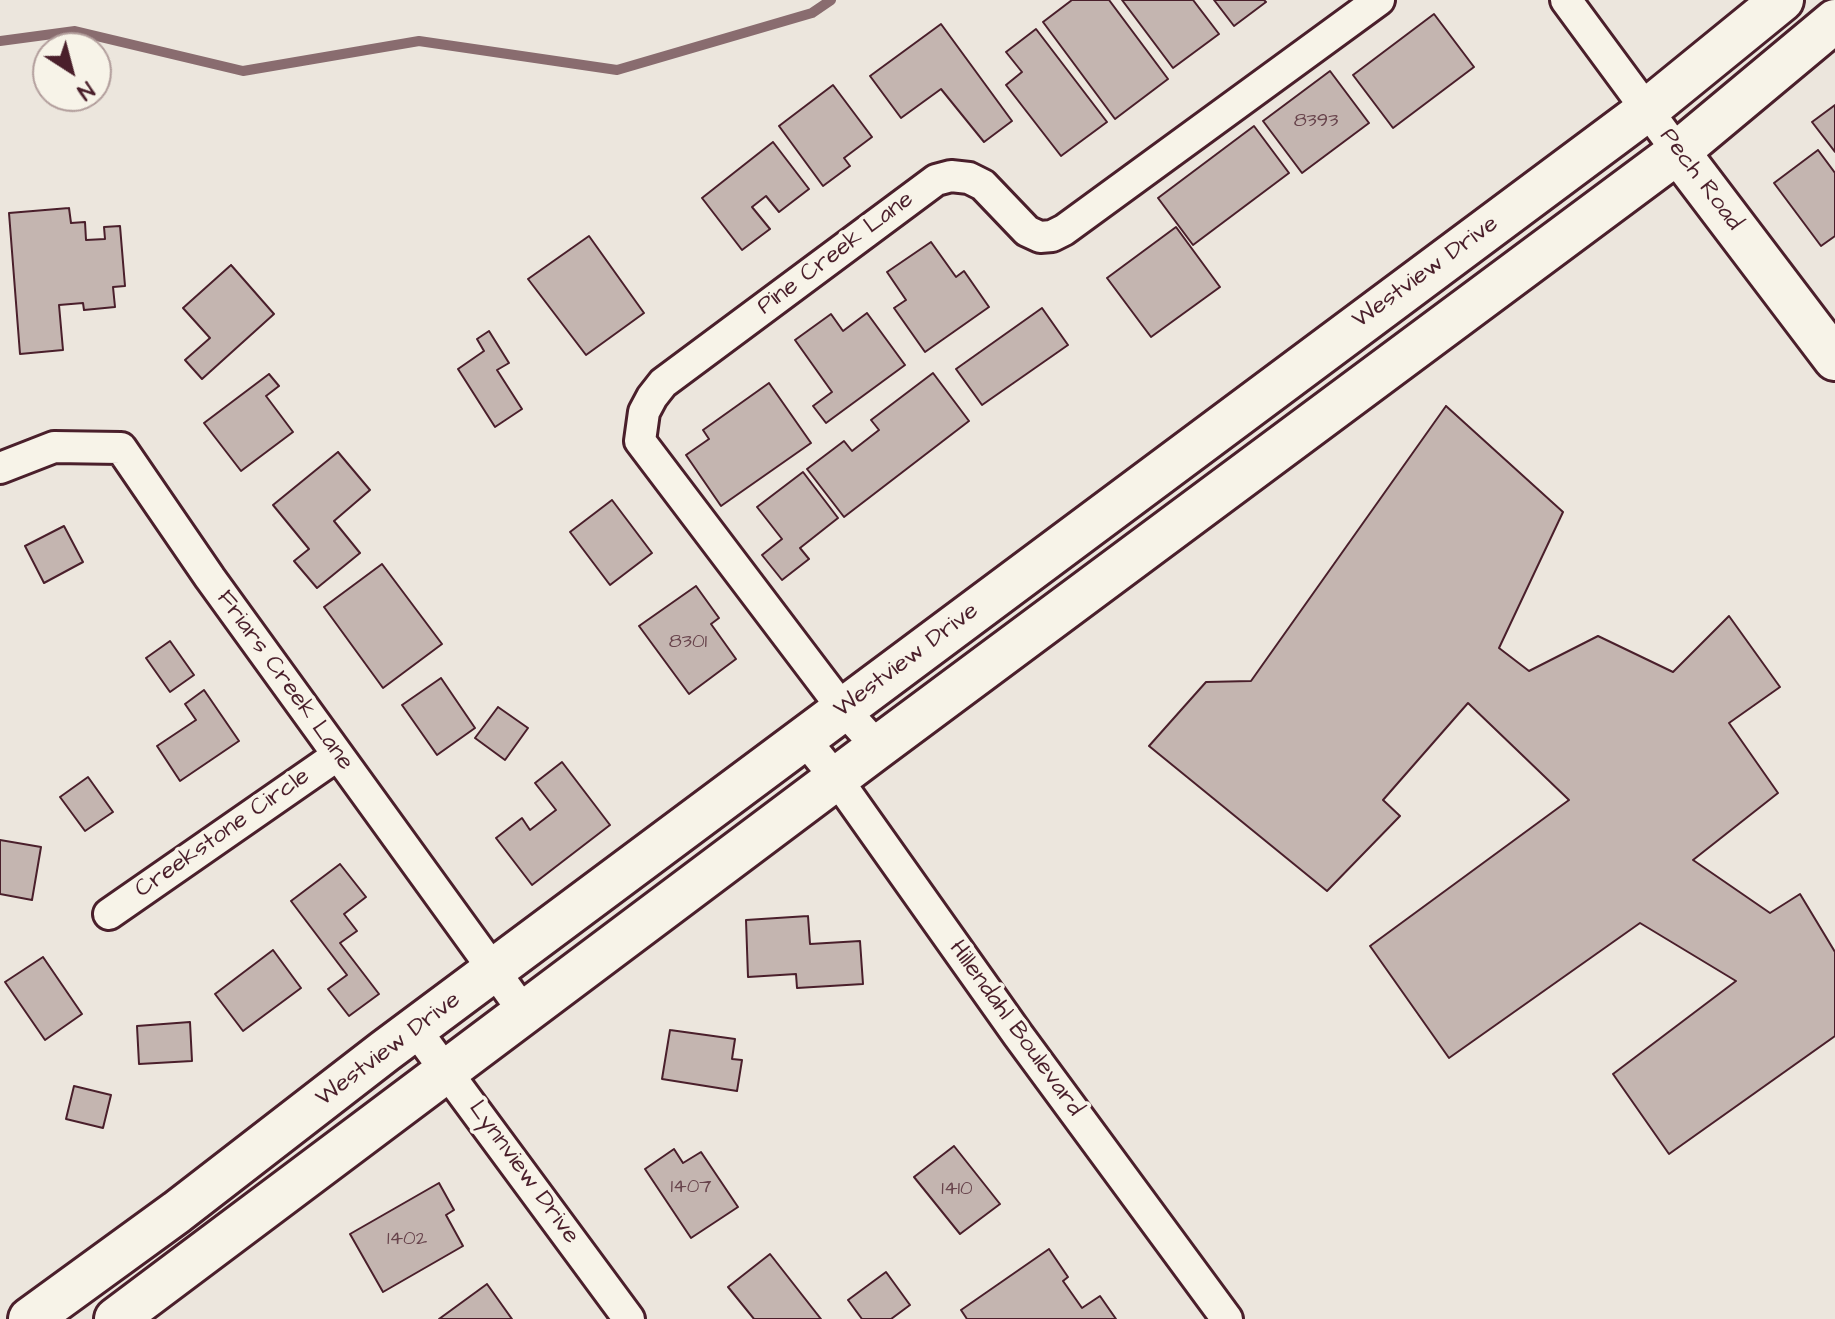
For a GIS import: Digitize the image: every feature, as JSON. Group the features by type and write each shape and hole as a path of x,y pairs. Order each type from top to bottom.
{"main road":[{"name":"Westview Drive","path":"30,1319 177,1212 415,1029 1319,352 1647,110 1782,0"},
{"path":"116,1319 836,778 1678,152 1835,21"},
{"name":"Pech Road","path":"1678,152 1835,359"},
{"path":"1319,352 1352,397"}],"street":[{"name":"Pine Creek Lane","path":"878,747 843,709 640,441 644,412 652,397 663,383 936,180 951,176 969,178 983,185 1027,231 1040,237 1052,236 1379,0"},
{"name":"Pech Road","path":"1566,0 1678,152"},
{"name":"Friars Creek Lane","path":"0,468 54,447 121,448 210,578 524,1012"},
{"name":"Hillendahl Boulevard","path":"804,739 836,778 1018,1035 1227,1319"},
{"name":"Creekstone Circle","path":"109,914 338,755"},
{"name":"Lynnview Drive","path":"415,1029 629,1319"}],"building":[{"path":"1072,0 1109,0 1168,79 1115,119 1043,22"},
{"path":"1122,0 1193,0 1219,34 1173,68"},
{"path":"1214,0 1264,0 1266,2 1234,26"},
{"path":"1434,14 1474,67 1393,128 1353,75"},
{"path":"941,24 1012,121 984,142 941,89 901,118 870,76"},
{"path":"1036,29 1107,122 1061,156 1006,85 1022,72 1006,52"},
{"path":"1330,71 1369,123 1302,173 1263,121"},
{"path":"833,85 872,137 844,158 850,166 823,186 779,126"},
{"path":"1835,105 1835,152 1812,122"},
{"path":"1254,126 1289,173 1193,245 1158,198"},
{"path":"773,142 809,189 779,212 766,196 752,207 770,229 742,250 702,198"},
{"path":"1818,150 1835,173 1835,236 1821,246 1774,183"},
{"path":"69,208 71,223 85,222 86,240 105,239 104,227 120,226 125,286 113,287 115,307 84,310 83,303 59,305 63,350 20,354 9,213"},
{"path":"1176,227 1220,287 1151,337 1107,278"},
{"path":"589,236 644,313 586,355 528,279"},
{"path":"931,242 956,277 964,271 989,307 925,352 894,308 906,300 887,272"},
{"path":"231,265 274,314 202,379 185,360 210,338 183,308"},
{"path":"1042,308 1068,345 982,405 956,369"},
{"path":"867,313 905,365 826,423 813,406 832,392 795,340 831,314 843,331"},
{"path":"489,331 509,363 497,370 522,409 495,427 458,369 484,351 477,339"},
{"path":"933,373 969,421 844,517 807,469 844,441 852,451 879,430 871,420"},
{"path":"269,374 279,386 266,396 293,432 241,471 204,423"},
{"path":"769,383 811,443 721,506 686,455 709,439 703,430"},
{"path":"1446,406 1563,512 1499,648 1529,671 1598,636 1673,672 1729,616 1780,687 1729,723 1778,793 1693,860 1770,913 1800,894 1835,952 1835,1036 1669,1154 1613,1074 1736,981 1640,923 1449,1058 1370,946 1569,800 1468,703 1383,800 1400,816 1327,891 1149,746 1206,682 1251,681"},
{"path":"338,452 370,490 334,521 360,553 317,588 294,561 309,549 273,505"},
{"path":"803,472 838,518 800,548 809,559 782,580 762,555 782,539 757,507"},
{"path":"612,500 652,553 610,585 570,532"},
{"path":"64,526 83,562 44,583 25,546"},
{"path":"382,564 442,644 383,688 324,607"},
{"path":"696,586 719,618 711,624 736,659 689,694 639,626"},
{"path":"170,641 194,675 170,692 146,658"},
{"path":"441,678 475,728 437,755 402,705"},
{"path":"204,690 239,741 180,781 157,746 196,720 185,704"},
{"path":"498,707 528,728 505,760 475,738"},
{"path":"562,762 610,825 532,885 496,838 522,818 530,830 556,810 535,783"},
{"path":"88,777 113,812 85,831 60,797"},
{"path":"0,840 41,847 32,900 0,894"},
{"path":"340,864 366,897 344,914 357,931 340,943 379,994 349,1016 328,989 347,975 291,901"},
{"path":"808,916 810,944 860,941 863,984 797,988 796,974 748,977 746,920"},
{"path":"273,950 301,988 243,1031 215,994"},
{"path":"43,957 82,1014 45,1040 5,982"},
{"path":"190,1022 192,1061 139,1064 137,1026"},
{"path":"670,1030 735,1039 732,1059 742,1060 737,1091 662,1079"},
{"path":"74,1086 111,1095 103,1128 66,1119"},
{"path":"954,1146 1000,1204 960,1234 914,1177"},
{"path":"674,1149 683,1163 701,1152 738,1207 691,1238 645,1169"},
{"path":"439,1183 454,1210 446,1215 463,1246 383,1292 350,1234"},
{"path":"1049,1249 1068,1277 1063,1281 1082,1308 1100,1296 1116,1319 967,1319 961,1310"},
{"path":"770,1254 821,1319 754,1319 728,1287"},
{"path":"886,1272 910,1305 891,1319 862,1319 848,1300"},
{"path":"487,1284 512,1319 439,1319"}],"waterway":[{"path":"0,41 75,31 243,71 419,41 617,70 812,13 831,0"}]}
